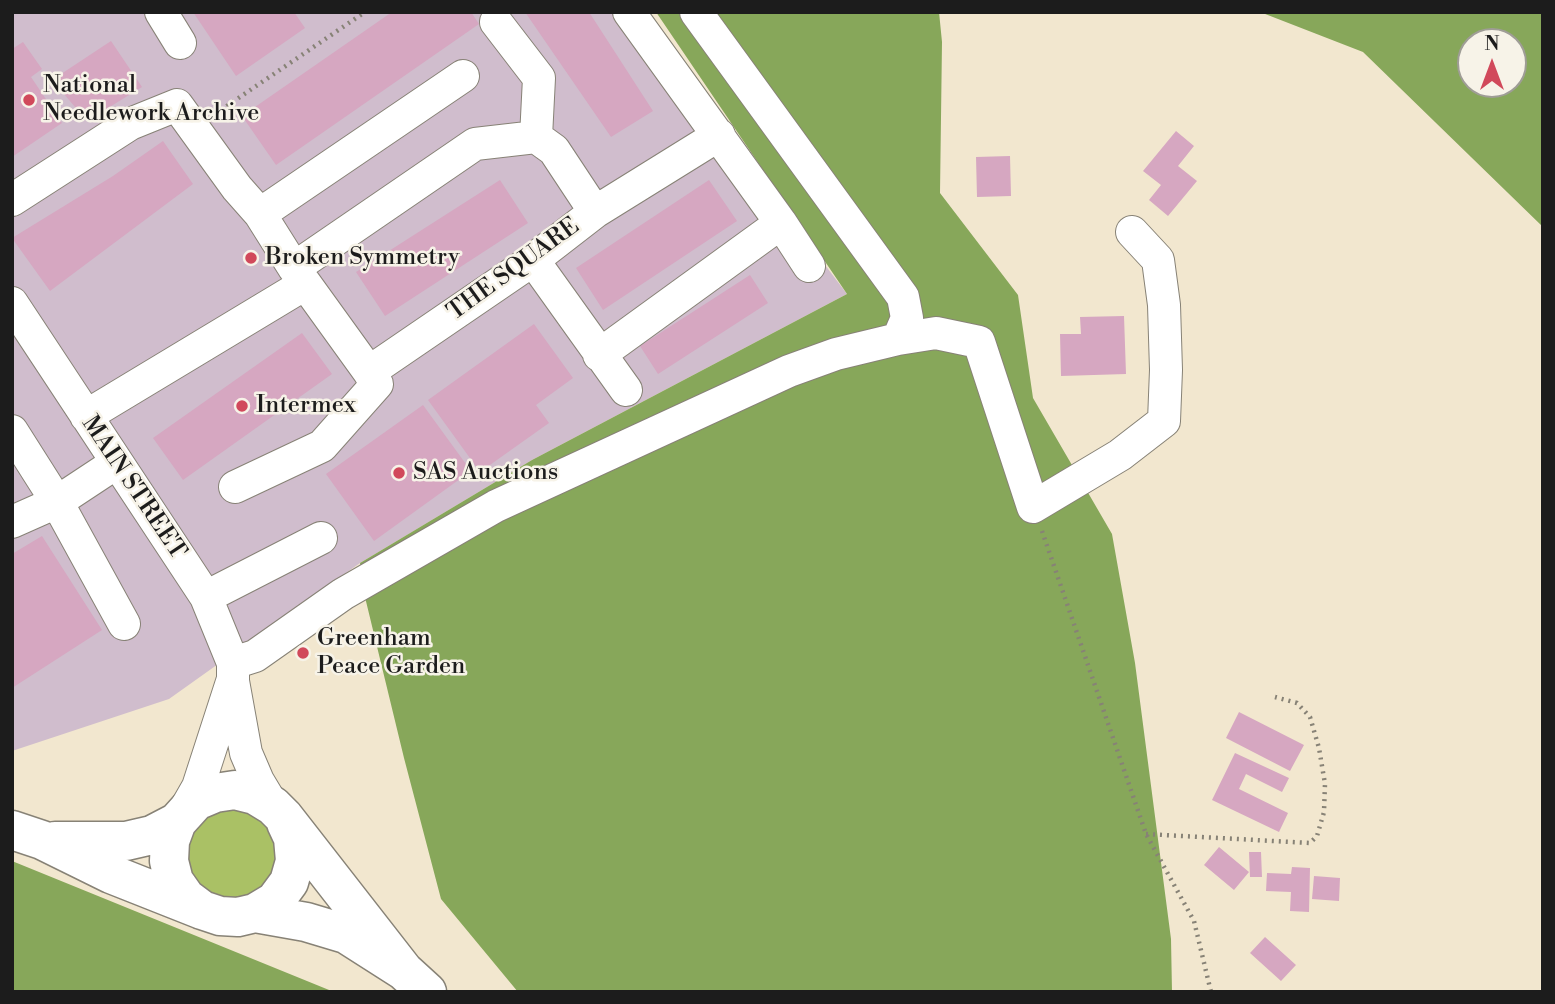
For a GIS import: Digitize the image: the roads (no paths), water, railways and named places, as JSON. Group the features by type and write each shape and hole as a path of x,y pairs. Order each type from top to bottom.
{"highway":[{"path":"27,835 126,841 152,835 179,818 197,801 215,793 235,790 255,795 278,811 415,981"},
{"path":"27,835 111,874 202,910 220,916 238,917 255,913 275,901 289,882 295,861 293,838 278,811"},
{"path":"179,818 170,841 171,871 174,881 186,898 202,910"},
{"path":"255,913 306,922 346,934 415,981"}],"street":[{"path":"161,12 180,43"},
{"path":"629,12 719,135 808,266"},
{"path":"696,12 903,297 907,318 898,339"},
{"path":"86,416 299,276 475,144 536,137 540,78 496,22"},
{"path":"260,214 463,76"},
{"path":"12,200 130,124 186,117 237,188 260,214 299,276 377,384 322,446 235,486"},
{"path":"595,212 719,135"},
{"name":"THE SQUARE","path":"369,372 533,260 595,212 554,149 536,137"},
{"path":"599,355 781,223"},
{"path":"179,818 198,788 233,672 343,594 496,506 789,371 836,354 936,333 979,342 1034,507 1120,455 1164,421 1164,305 1158,260 1132,232"},
{"path":"533,260 625,390"},
{"name":"MAIN STREET","path":"12,303 206,597 233,672 246,753 257,781 278,811"},
{"path":"12,431 57,502 124,624"},
{"path":"12,522 57,502 116,463"},
{"path":"206,597 321,538"}],"place":[{"name":"National Needlework Archive","path":"29,100"},
{"name":"Broken Symmetry","path":"251,258"},
{"name":"Intermex","path":"242,406"},
{"name":"SAS Auctions","path":"399,473"},
{"name":"Greenham Peace Garden","path":"303,653"}]}
